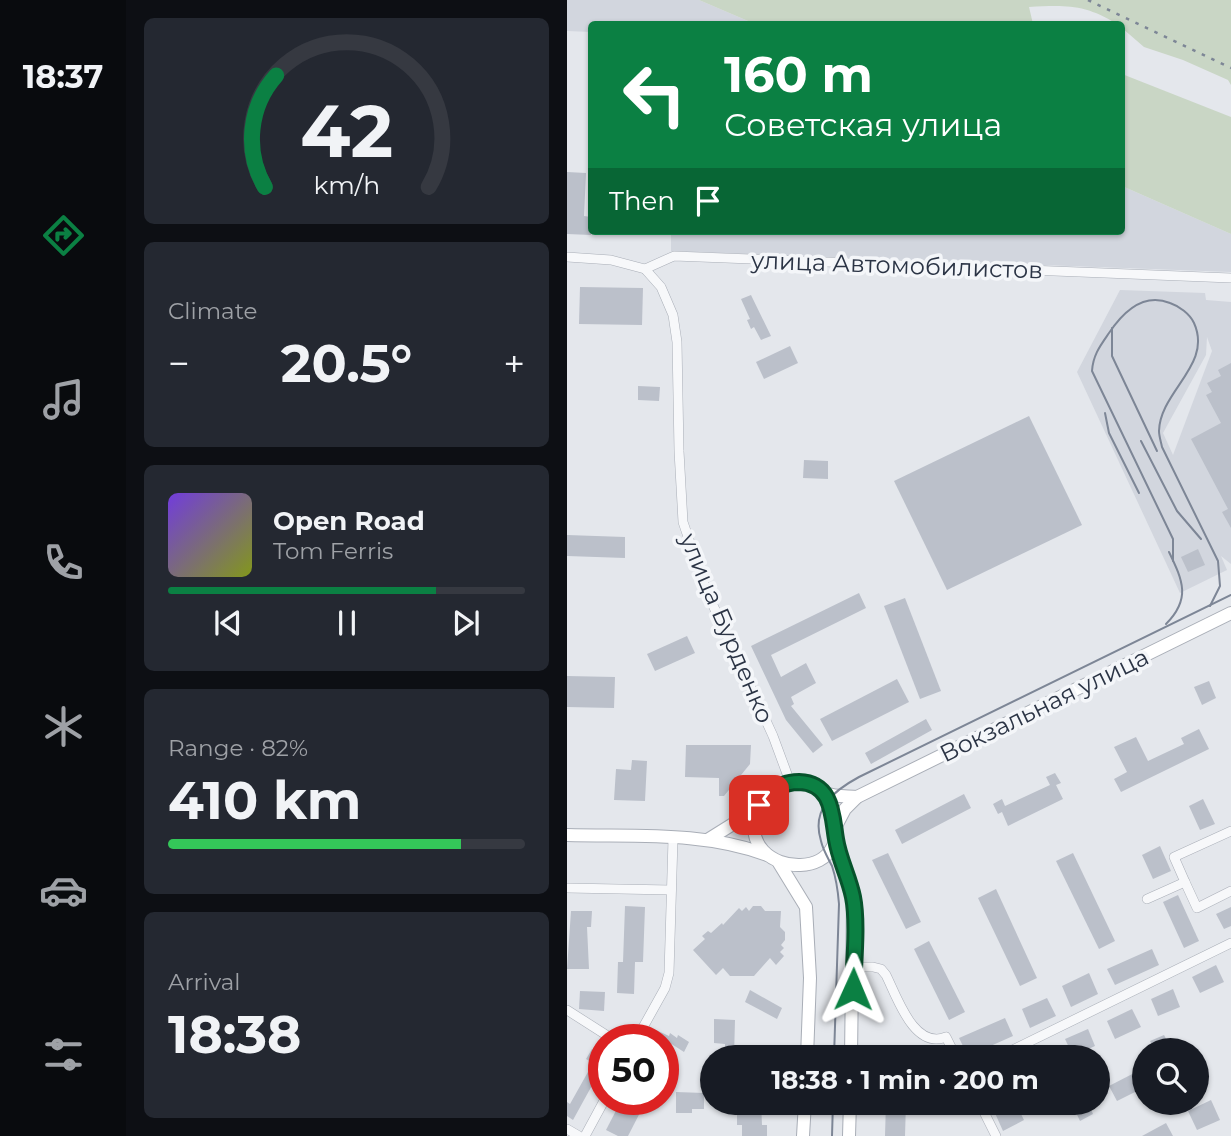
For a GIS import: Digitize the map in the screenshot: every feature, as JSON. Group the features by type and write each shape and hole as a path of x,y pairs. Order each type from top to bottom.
{"main road":[{"name":"Вокзальная улица","path":"836,832 845,809 857,797 1231,613"},
{"path":"709,839 741,819 778,786 790,782 804,782 824,793 857,797"},
{"path":"824,793 830,804 853,899 851,1045"},
{"path":"767,794 759,805 755,831 760,844 806,907 810,978 807,1045"},
{"path":"567,835 709,839 740,845 792,866 805,866 828,854 836,832"},
{"path":"803,1136 804,1115"},
{"path":"849,1136 850,1115"}],"street":[{"name":"улица Автомобилистов","path":"645,269 674,256 1231,278"},
{"path":"567,257 611,260 645,269"},
{"name":"улица Бурденко","path":"645,269 661,287 673,316 677,342 678,451 683,522 706,590 773,736 790,782"},
{"path":"1231,831 1174,857 1197,908 1231,891"},
{"path":"645,1024 665,988 669,973 673,839"},
{"path":"1147,900 1185,882"},
{"path":"567,888 671,890"},
{"path":"1023,1045 1231,943"},
{"path":"854,967 880,969 919,1034 935,1040 946,1037 950,1045"},
{"path":"567,1010 589,1024"},
{"path":"585,1136 596,1115"},
{"path":"986,1115 996,1136"},
{"path":"567,1129 579,1136"}],"shaded area":[{"path":"567,0 699,0 748,21 588,21 588,32 567,31"},
{"path":"1125,187 1231,234 1231,272 671,251 671,235 1125,235"},
{"path":"1120,290 1205,293 1206,300 1231,302 1231,564 1221,556 1227,570 1180,593 1077,372","holes":["1207,337 1212,351 1173,455 1163,433 1206,355"]}],"green space":[{"path":"699,0 1231,0 1231,85 1228,80 1183,60 1144,47 1125,31 1125,21 1112,21 1075,7 1029,7 1032,21 748,21"},
{"path":"1125,75 1231,117 1231,234 1125,187"}],"building":[{"path":"567,172 586,173 584,216 588,217 588,235 567,234"},
{"path":"580,287 643,288 642,325 579,324"},
{"path":"751,295 771,336 761,340 754,327 751,329 747,320 750,319 741,299"},
{"path":"790,346 798,363 764,379 756,362"},
{"path":"1231,363 1231,528 1222,512 1228,509 1191,439 1221,423 1206,395 1212,392 1207,383 1221,376 1218,370"},
{"path":"638,386 660,387 659,401 638,400"},
{"path":"1029,416 1082,525 947,590 894,481"},
{"path":"804,460 828,461 828,479 803,478"},
{"path":"567,535 625,537 625,558 567,556"},
{"path":"1198,549 1205,565 1188,572 1181,557"},
{"path":"859,593 866,608 771,655 781,677 806,663 816,683 791,697 794,704 791,706 823,745 813,753 786,720 751,646"},
{"path":"905,598 941,691 920,699 884,606"},
{"path":"687,636 695,653 655,671 647,654"},
{"path":"567,676 615,677 614,708 567,707"},
{"path":"897,679 909,702 832,741 820,719"},
{"path":"1209,681 1216,698 1202,705 1194,687"},
{"path":"926,719 932,730 871,764 865,753"},
{"path":"1199,729 1209,749 1121,792 1114,779 1127,772 1114,747 1136,737 1148,761 1184,744 1181,738"},
{"path":"686,745 751,745 750,764 724,796 719,796 719,778 685,777"},
{"path":"632,760 647,761 645,801 614,800 616,769 631,770"},
{"path":"1055,773 1061,783 1056,785 1063,799 1008,826 1002,812 998,814 993,804 1002,799 1005,806 1050,785 1046,777"},
{"path":"964,794 971,808 902,844 895,830"},
{"path":"1203,799 1215,824 1200,830 1189,806"},
{"path":"1160,846 1171,871 1153,879 1142,855"},
{"path":"888,853 921,922 906,929 872,860"},
{"path":"1073,853 1115,941 1099,949 1056,861"},
{"path":"996,889 1037,978 1020,986 978,898"},
{"path":"1178,895 1199,941 1184,948 1163,902"},
{"path":"625,906 645,907 643,962 635,962 634,994 617,993 618,962 623,962"},
{"path":"753,906 761,906 765,911 781,911 780,927 785,932 785,940 781,945 784,948 780,952 784,956 776,965 770,958 754,976 730,976 723,968 716,975 693,950 705,939 702,936 708,931 711,933 722,923 723,925 739,908 742,911 746,907 749,911"},
{"path":"1231,907 1231,926 1224,929 1216,914"},
{"path":"571,911 592,911 591,927 587,927 589,969 567,969"},
{"path":"929,941 965,1012 949,1020 914,949"},
{"path":"1152,949 1159,965 1115,985 1107,969"},
{"path":"1216,965 1224,982 1200,993 1192,977"},
{"path":"1089,973 1098,994 1071,1007 1062,986"},
{"path":"1173,989 1180,1007 1158,1016 1151,999"},
{"path":"750,990 782,1008 777,1019 745,1002"},
{"path":"580,991 605,992 604,1011 579,1009"},
{"path":"1047,998 1056,1016 1030,1028 1022,1009"},
{"path":"1132,1009 1141,1027 1115,1039 1107,1021"},
{"path":"1005,1018 1013,1036 993,1045 962,1045 959,1038"},
{"path":"714,1019 735,1020 734,1045 714,1043"},
{"path":"1088,1029 1095,1045 1068,1045 1065,1039"},
{"path":"679,1036 689,1042 684,1052 679,1049"},
{"path":"588,1072 588,1093 573,1120 567,1116 567,1102 570,1104"},
{"path":"1132,1074 1132,1094 1117,1101 1110,1085"},
{"path":"679,1092 700,1093 700,1109 692,1109 692,1113 679,1113"},
{"path":"1211,1100 1220,1120 1197,1130 1190,1115 1209,1115"},
{"path":"614,1115 639,1115 628,1136 618,1136 606,1130"},
{"path":"737,1115 762,1115 762,1125 767,1125 767,1136 742,1136 742,1125 737,1125"},
{"path":"886,1115 906,1115 905,1136 885,1136"},
{"path":"996,1115 1022,1115 1024,1120 1003,1131"},
{"path":"1077,1115 1091,1115 1080,1121"},
{"path":"1166,1123 1173,1136 1142,1136"}],"tram line":[{"path":"1173,561 1173,539 1092,371 1097,351 1115,325 1127,311 1151,300 1170,303 1184,311 1194,323 1198,338 1192,365 1168,403 1159,431 1162,447 1218,561 1220,586 1210,606"},
{"path":"1112,328 1112,356 1157,451"},
{"path":"1105,413 1109,433 1139,493"},
{"path":"1141,441 1177,511 1201,539"},
{"path":"1166,624 1182,598 1181,581 1169,552"},
{"path":"834,1045 839,904 832,866 823,848 819,830 822,810 833,795 859,777 1231,595"},
{"path":"832,1136 833,1115"}],"railway":[{"path":"1088,0 1231,68"}],"route":[{"path":"759,805 767,794 790,782 804,782 818,789 824,793 830,804 836,825 836,839 853,899 853,989"}]}
